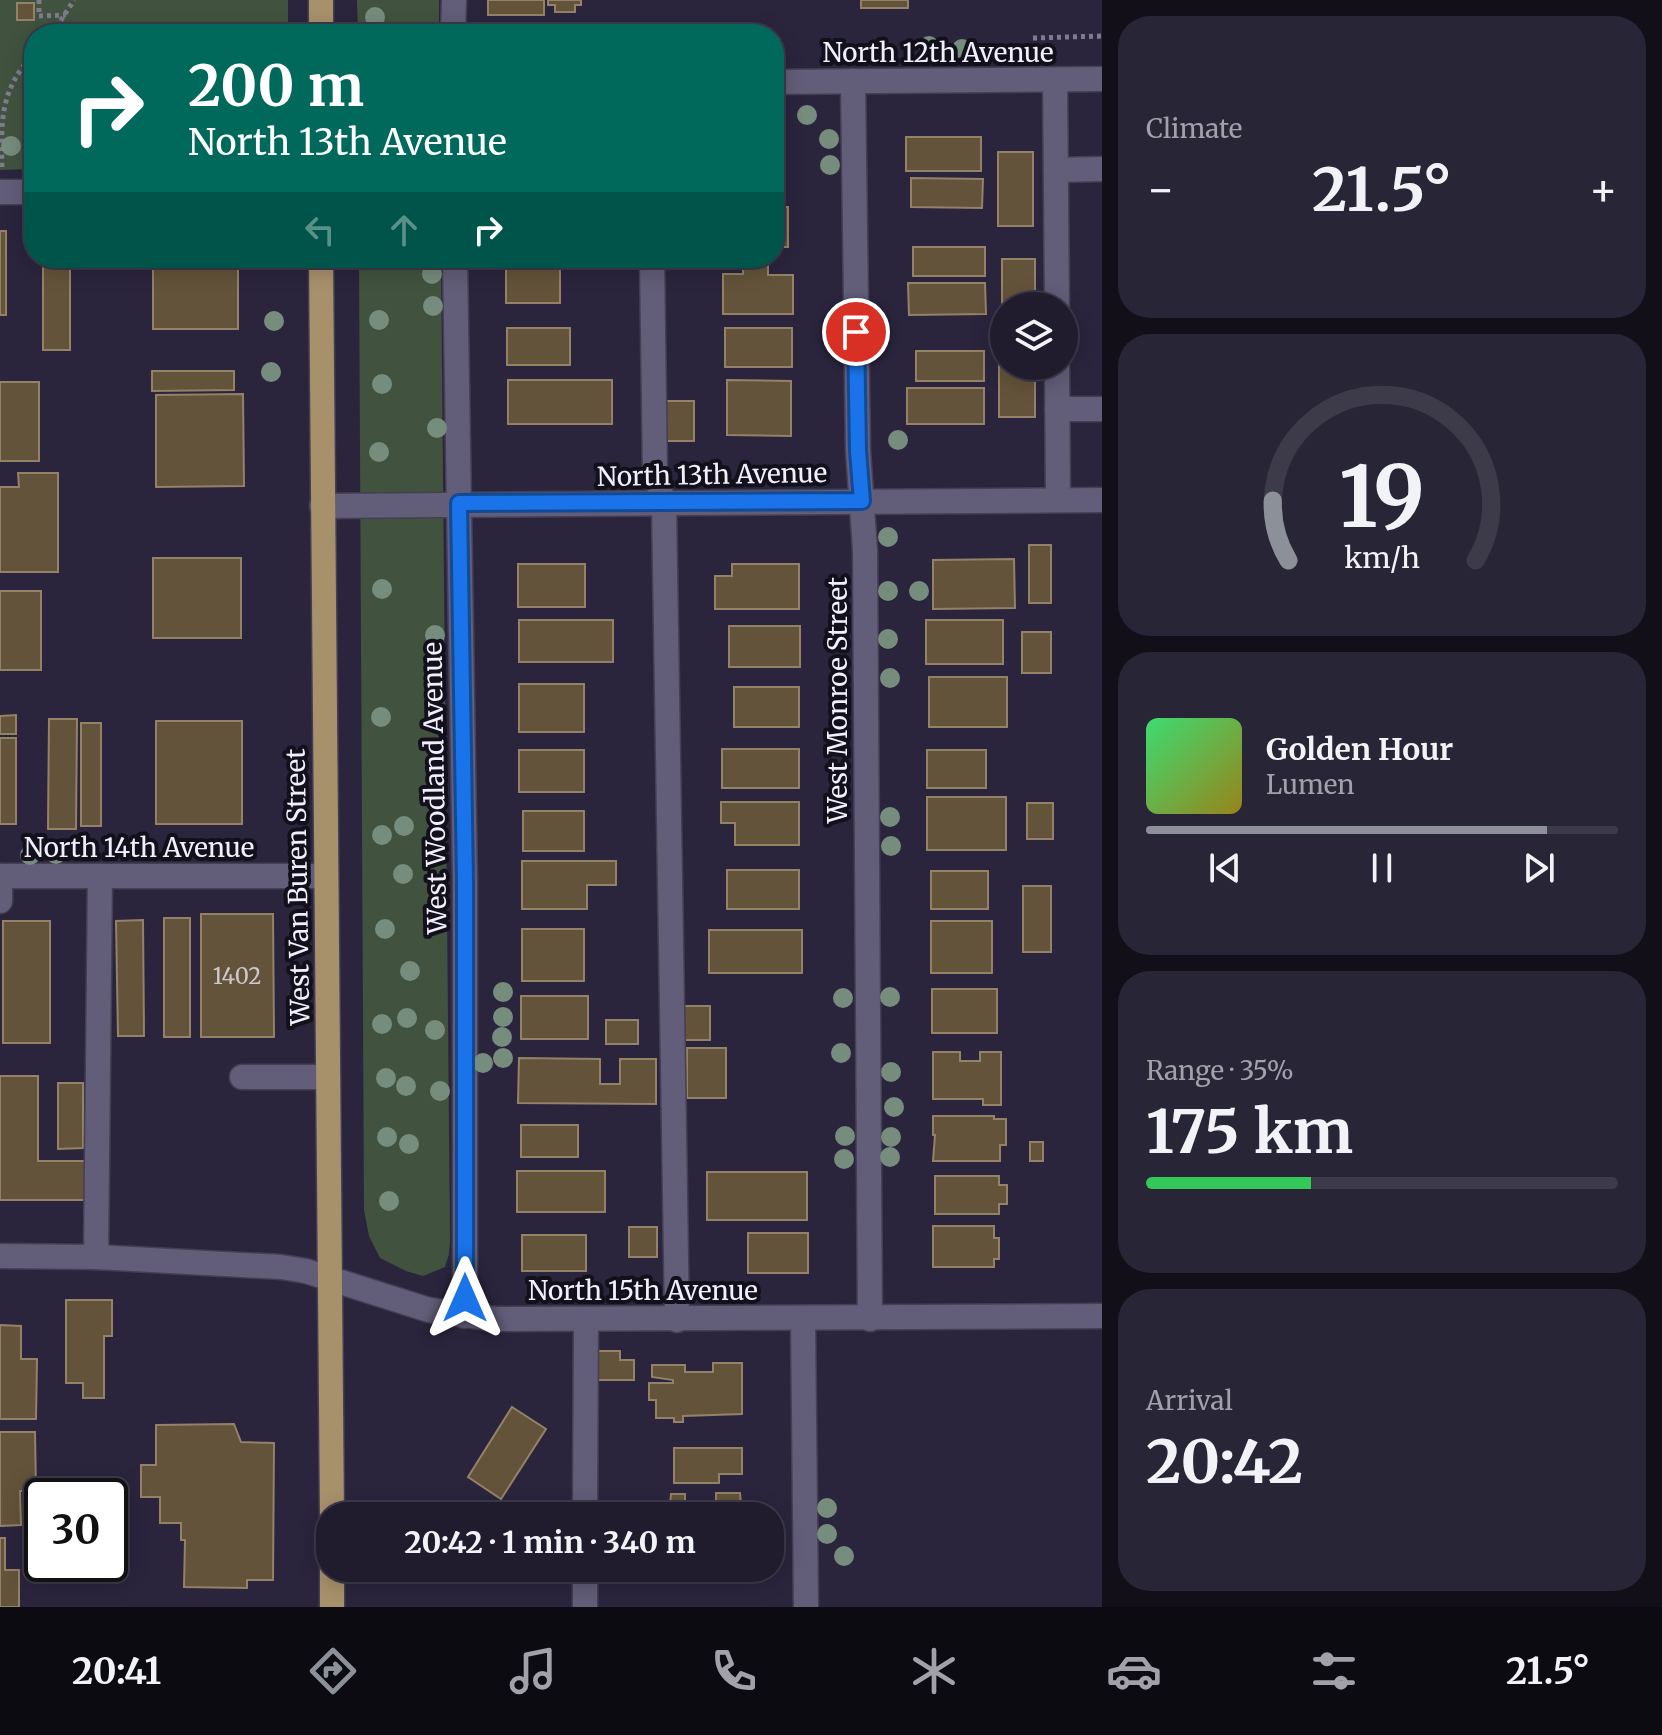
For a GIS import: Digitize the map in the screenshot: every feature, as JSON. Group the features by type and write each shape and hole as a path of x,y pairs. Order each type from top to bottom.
{"main road":[{"path":"321,0 321,24"},
{"name":"West Van Buren Street","path":"321,268 332,1502"},
{"path":"332,1582 332,1607"}],"street":[{"path":"453,24 454,0"},
{"name":"North 12th Avenue","path":"784,82 1102,79"},
{"path":"1055,80 1057,292"},
{"name":"West Monroe Street","path":"853,81 858,451 865,565 870,1319"},
{"path":"1056,170 1102,169"},
{"path":"2,192 24,192"},
{"name":"West Woodland Avenue","path":"455,268 465,881 465,1316"},
{"path":"652,268 655,473 664,504 677,1320"},
{"path":"1057,380 1058,500"},
{"path":"1057,409 1102,409"},
{"name":"North 13th Avenue","path":"322,506 1102,500"},
{"path":"0,876 0,901"},
{"name":"North 14th Avenue","path":"0,876 325,876"},
{"path":"96,1257 100,876"},
{"path":"242,1077 328,1077"},
{"name":"North 15th Avenue","path":"0,1256 96,1257 281,1267 306,1271 429,1310 495,1319 1102,1316"},
{"path":"803,1318 806,1607"},
{"path":"585,1502 586,1320"},
{"path":"585,1582 585,1607"}],"path":[{"path":"39,0 39,16 66,15"},
{"path":"59,24 74,0"},
{"path":"1033,38 1102,36"},
{"path":"2,192 3,115 7,91 24,64"}],"green space":[{"path":"0,0 288,0 288,24 24,24 24,169 0,170"},
{"path":"357,0 439,0 439,24 358,24"},
{"path":"359,268 441,268 450,1239 445,1267 423,1276 380,1258 369,1236 364,1210"}],"building":[{"path":"488,0 544,0 544,15 488,15"},
{"path":"548,0 581,0 581,5 575,5 575,12 555,12 555,5 548,5"},
{"path":"861,0 908,0 908,8 861,8"},
{"path":"17,3 34,3 34,20 17,20"},
{"path":"906,137 981,137 981,171 906,171"},
{"path":"998,152 1033,152 1033,226 998,226"},
{"path":"911,178 983,179 982,208 911,207"},
{"path":"784,207 788,207 788,247 784,247"},
{"path":"0,231 6,231 6,315 0,315"},
{"path":"913,247 985,247 985,276 913,276"},
{"path":"1002,259 1035,259 1035,292 1002,292"},
{"path":"43,268 70,268 70,350 43,350"},
{"path":"153,268 238,268 238,329 153,329"},
{"path":"506,268 560,268 560,303 506,303"},
{"path":"743,268 768,268 768,275 793,275 793,314 723,314 723,274 743,274"},
{"path":"908,283 985,283 986,314 909,315"},
{"path":"507,328 570,328 570,365 507,365"},
{"path":"725,328 792,328 792,367 725,367"},
{"path":"916,351 984,351 984,381 916,381"},
{"path":"152,371 234,371 234,390 152,391"},
{"path":"508,380 612,380 612,424 508,424"},
{"path":"727,380 791,381 791,436 727,435"},
{"path":"999,380 1035,380 1035,417 999,417"},
{"path":"0,382 39,382 39,461 0,461"},
{"path":"907,388 984,388 984,424 907,424"},
{"path":"243,394 244,486 156,487 156,395"},
{"path":"660,401 694,401 694,441 660,441"},
{"path":"18,473 58,473 58,572 0,572 0,487 19,487"},
{"path":"1029,545 1051,545 1051,603 1029,603"},
{"path":"153,558 241,558 241,638 153,638"},
{"path":"1014,559 1015,608 933,609 933,560"},
{"path":"518,564 585,564 585,607 518,607"},
{"path":"732,564 799,564 799,609 715,609 715,576 732,576"},
{"path":"0,591 41,591 41,670 0,670"},
{"path":"519,620 613,620 613,662 519,662"},
{"path":"926,620 1003,620 1003,664 926,664"},
{"path":"729,626 800,626 800,667 729,667"},
{"path":"1022,632 1051,632 1051,673 1022,673"},
{"path":"929,677 1007,677 1007,727 929,727"},
{"path":"519,684 584,684 584,732 519,732"},
{"path":"734,687 799,687 799,727 734,727"},
{"path":"16,715 16,734 0,734 0,716"},
{"path":"49,719 77,719 76,829 48,829"},
{"path":"156,721 242,721 242,824 156,824"},
{"path":"81,723 101,723 101,826 81,826"},
{"path":"0,738 16,738 16,824 0,824"},
{"path":"722,749 799,749 799,788 722,788"},
{"path":"519,750 584,750 584,792 519,792"},
{"path":"927,750 986,750 986,788 927,788"},
{"path":"927,797 1006,797 1006,850 927,850"},
{"path":"721,802 799,802 799,845 735,845 735,823 721,823"},
{"path":"1027,803 1053,803 1053,839 1027,839"},
{"path":"523,811 584,811 584,851 523,851"},
{"path":"522,861 616,861 616,885 587,885 587,909 522,909"},
{"path":"727,870 799,870 799,909 727,909"},
{"path":"931,871 988,871 988,909 931,909"},
{"path":"1023,886 1051,886 1051,952 1023,952"},
{"path":"201,914 273,914 274,1037 201,1037"},
{"path":"164,918 190,918 190,1037 164,1037"},
{"path":"143,920 144,1036 118,1036 116,921"},
{"path":"3,921 50,921 50,1043 3,1043"},
{"path":"931,921 992,921 992,973 931,973"},
{"path":"522,929 584,929 584,981 522,981"},
{"path":"709,930 802,930 802,973 709,973"},
{"path":"932,989 997,989 997,1033 932,1033"},
{"path":"521,996 588,996 588,1039 521,1039"},
{"path":"677,1006 710,1006 710,1040 677,1040"},
{"path":"606,1020 638,1020 638,1044 606,1044"},
{"path":"687,1048 726,1048 726,1098 687,1098"},
{"path":"933,1052 960,1052 960,1061 980,1061 980,1052 1001,1052 1001,1105 983,1105 983,1099 933,1099"},
{"path":"519,1058 600,1059 600,1084 620,1084 620,1059 656,1059 656,1104 518,1103"},
{"path":"0,1076 38,1076 38,1161 86,1161 86,1200 0,1200"},
{"path":"58,1083 83,1083 83,1148 58,1149"},
{"path":"933,1116 994,1116 994,1119 1006,1119 1006,1145 1000,1145 1000,1161 933,1161"},
{"path":"521,1125 578,1125 578,1157 521,1157"},
{"path":"1030,1142 1043,1142 1043,1161 1030,1161"},
{"path":"517,1171 605,1171 605,1212 517,1212"},
{"path":"707,1172 807,1172 807,1220 707,1220"},
{"path":"935,1176 999,1176 999,1185 1007,1185 1007,1204 999,1204 999,1214 935,1214"},
{"path":"933,1226 994,1226 994,1238 999,1238 999,1259 994,1259 994,1267 933,1267"},
{"path":"629,1227 657,1227 657,1257 629,1257"},
{"path":"748,1233 808,1233 808,1273 748,1273"},
{"path":"522,1235 586,1235 586,1271 522,1271"},
{"path":"66,1300 112,1300 112,1336 104,1336 104,1398 83,1398 83,1383 66,1383"},
{"path":"0,1325 21,1326 21,1359 37,1359 36,1419 0,1419"},
{"path":"593,1351 620,1351 620,1360 634,1360 634,1380 593,1380"},
{"path":"713,1363 742,1363 742,1414 683,1416 683,1422 674,1422 674,1418 656,1418 656,1400 649,1400 649,1383 673,1383 673,1380 652,1377 652,1365 685,1365 685,1372 713,1372"},
{"path":"512,1407 546,1429 501,1499 468,1477"},
{"path":"234,1424 241,1442 274,1443 273,1580 247,1580 247,1588 184,1587 185,1540 181,1540 181,1523 160,1523 160,1497 141,1497 141,1465 156,1465 156,1425"},
{"path":"0,1432 35,1432 36,1478 24,1478 24,1491 20,1491 21,1525 0,1526"},
{"path":"674,1448 742,1448 742,1474 719,1474 719,1483 674,1483"},
{"path":"716,1493 740,1493 741,1502 716,1502"},
{"path":"671,1494 685,1494 685,1502 670,1502"},
{"path":"0,1538 5,1538 5,1570 19,1570 19,1607 0,1607"}],"route":[{"path":"465,1298 465,881 459,503 862,501 856,332"}]}
